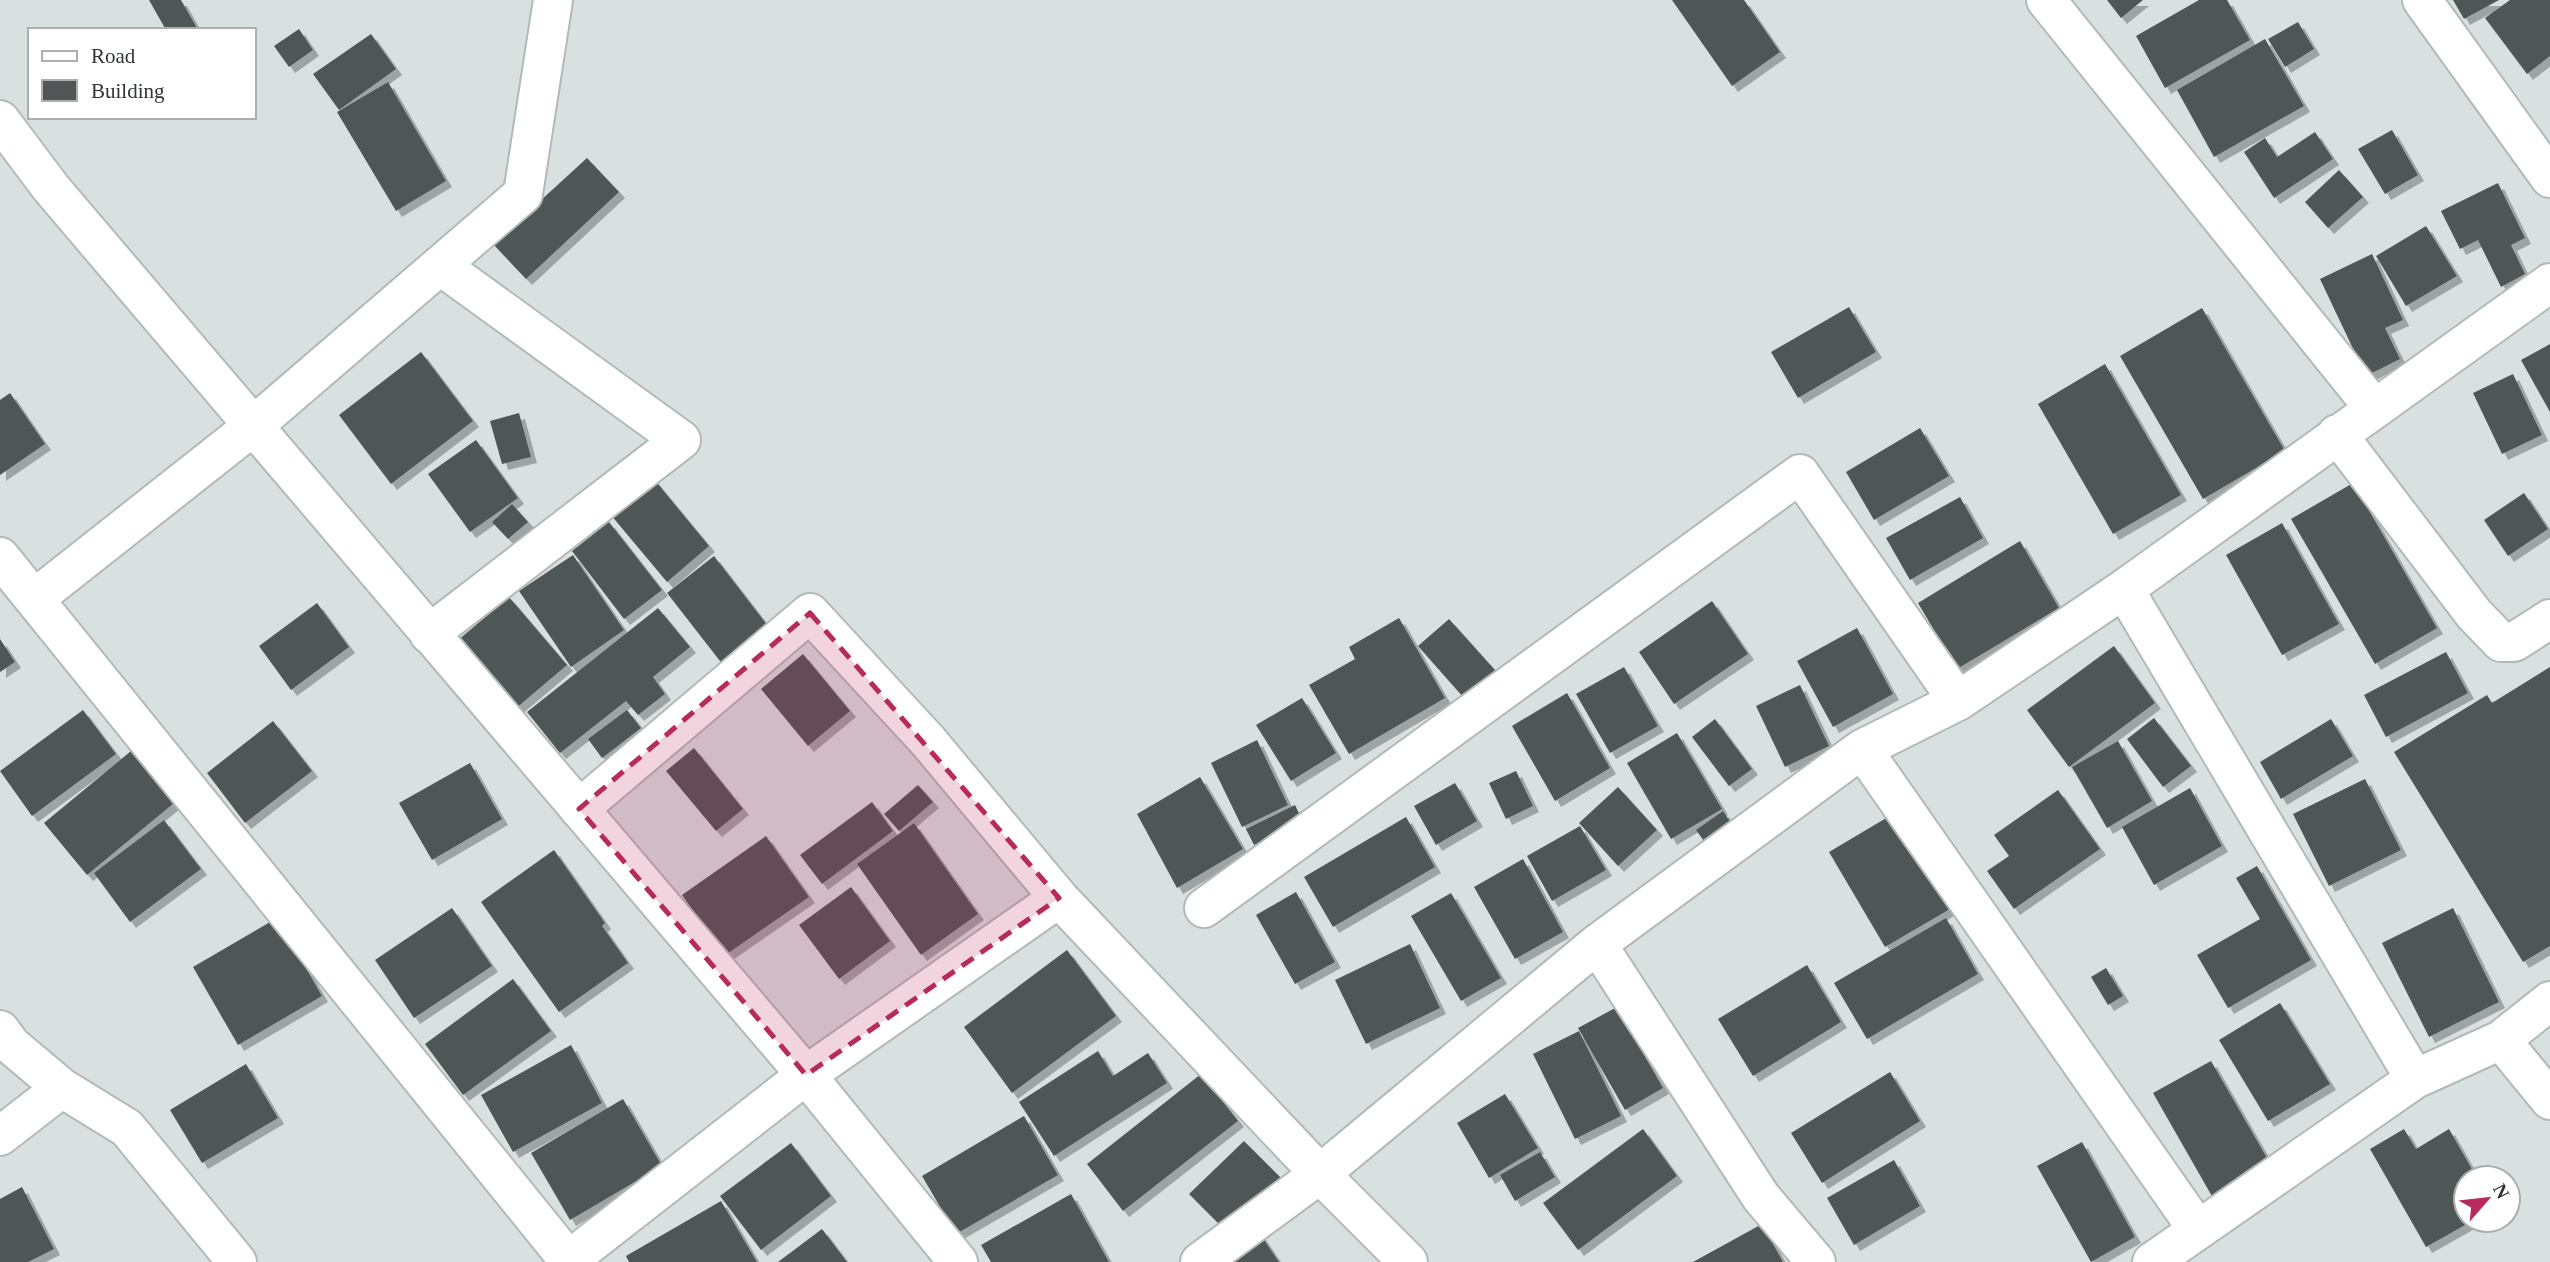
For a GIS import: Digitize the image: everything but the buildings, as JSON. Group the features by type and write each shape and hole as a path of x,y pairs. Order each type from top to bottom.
{"street":[{"path":"34,599 252,427 523,194 553,0"},
{"path":"2046,0 2374,408"},
{"path":"2422,0 2550,178"},
{"path":"0,120 51,188 806,1076 958,1262"},
{"path":"429,634 681,440 441,266"},
{"path":"1200,1262 1320,1174 1597,944 1862,749 1958,701 2124,589 2550,283"},
{"path":"2337,434 2474,614 2501,642 2514,642 2550,619"},
{"path":"1204,908 1800,474 1958,701"},
{"path":"0,557 570,1261 806,1076 1059,898"},
{"path":"2124,589 2415,1079"},
{"path":"579,809 810,613 928,741 1059,898 1320,1174 1408,1262"},
{"path":"1862,749 2198,1230"},
{"path":"1597,944 1761,1197 1816,1262"},
{"path":"2151,1262 2415,1079 2501,1040 2550,1001"},
{"path":"0,1030 11,1045 62,1088 127,1128 237,1262"},
{"path":"2501,1040 2550,1100"},
{"path":"0,1136 62,1088"}],"highlighted area":[{"path":"810,613 1059,898 806,1075 579,809"}]}
